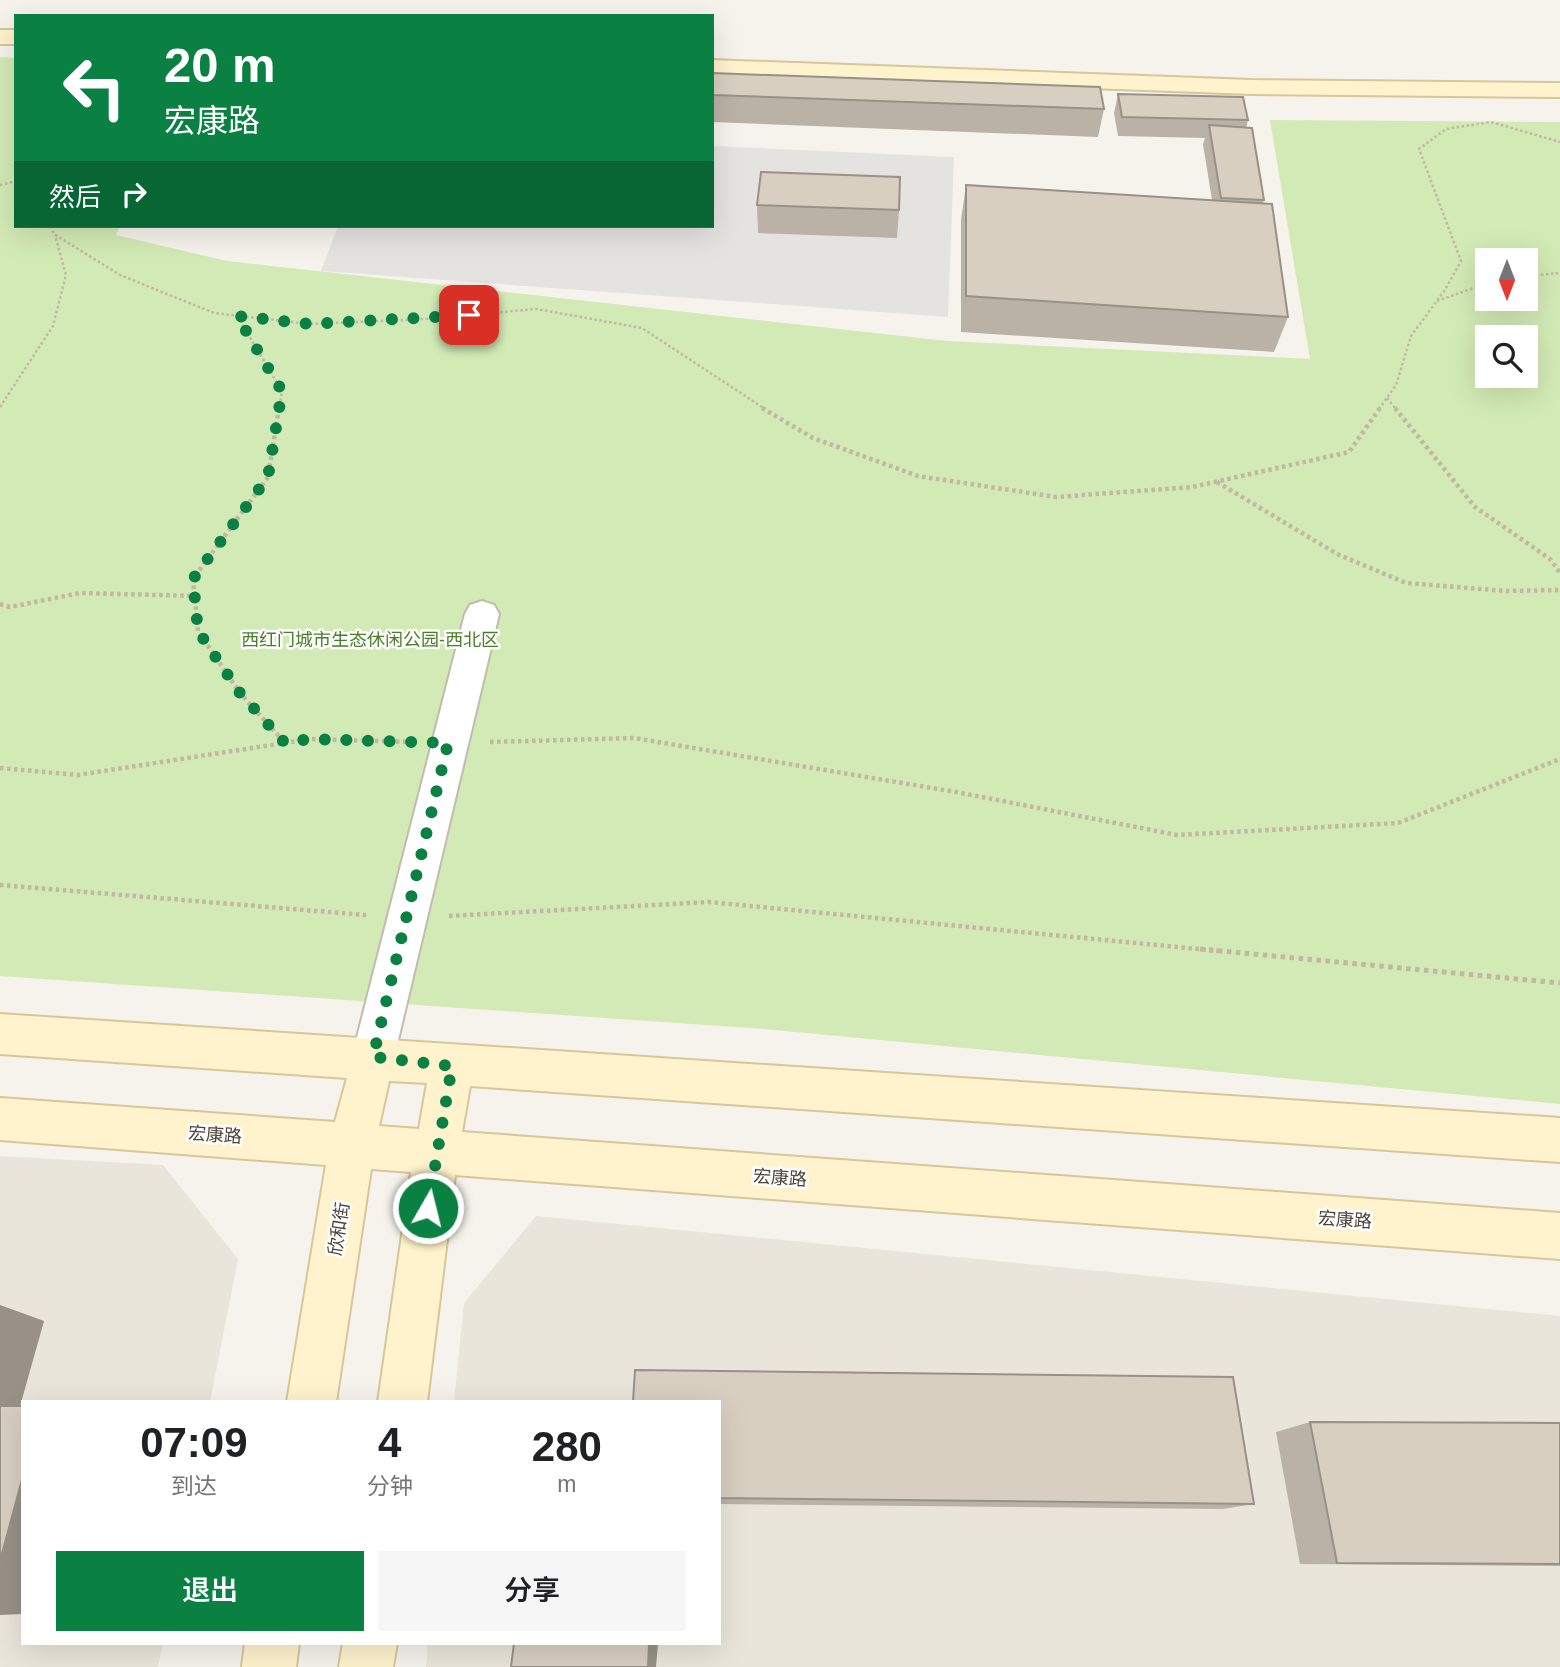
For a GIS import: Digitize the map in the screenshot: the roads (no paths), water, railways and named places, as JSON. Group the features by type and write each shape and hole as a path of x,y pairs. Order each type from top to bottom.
{"main road":[{"path":"714,67 1252,87 1560,90"},
{"path":"0,1034 373,1057 452,1066 1560,1140"},
{"name":"欣和街","path":"311,1400 352,1145 373,1057"},
{"path":"402,1400 436,1153 452,1066"},
{"name":"宏康路","path":"0,1119 1560,1236"},
{"path":"268,1667 272,1645"},
{"path":"366,1667 370,1645"}],"street":[{"path":"373,1057 448,743 482,614"}],"park label":[{"name":"西红门城市生态休闲公园-西北区","path":"370,640"}]}
